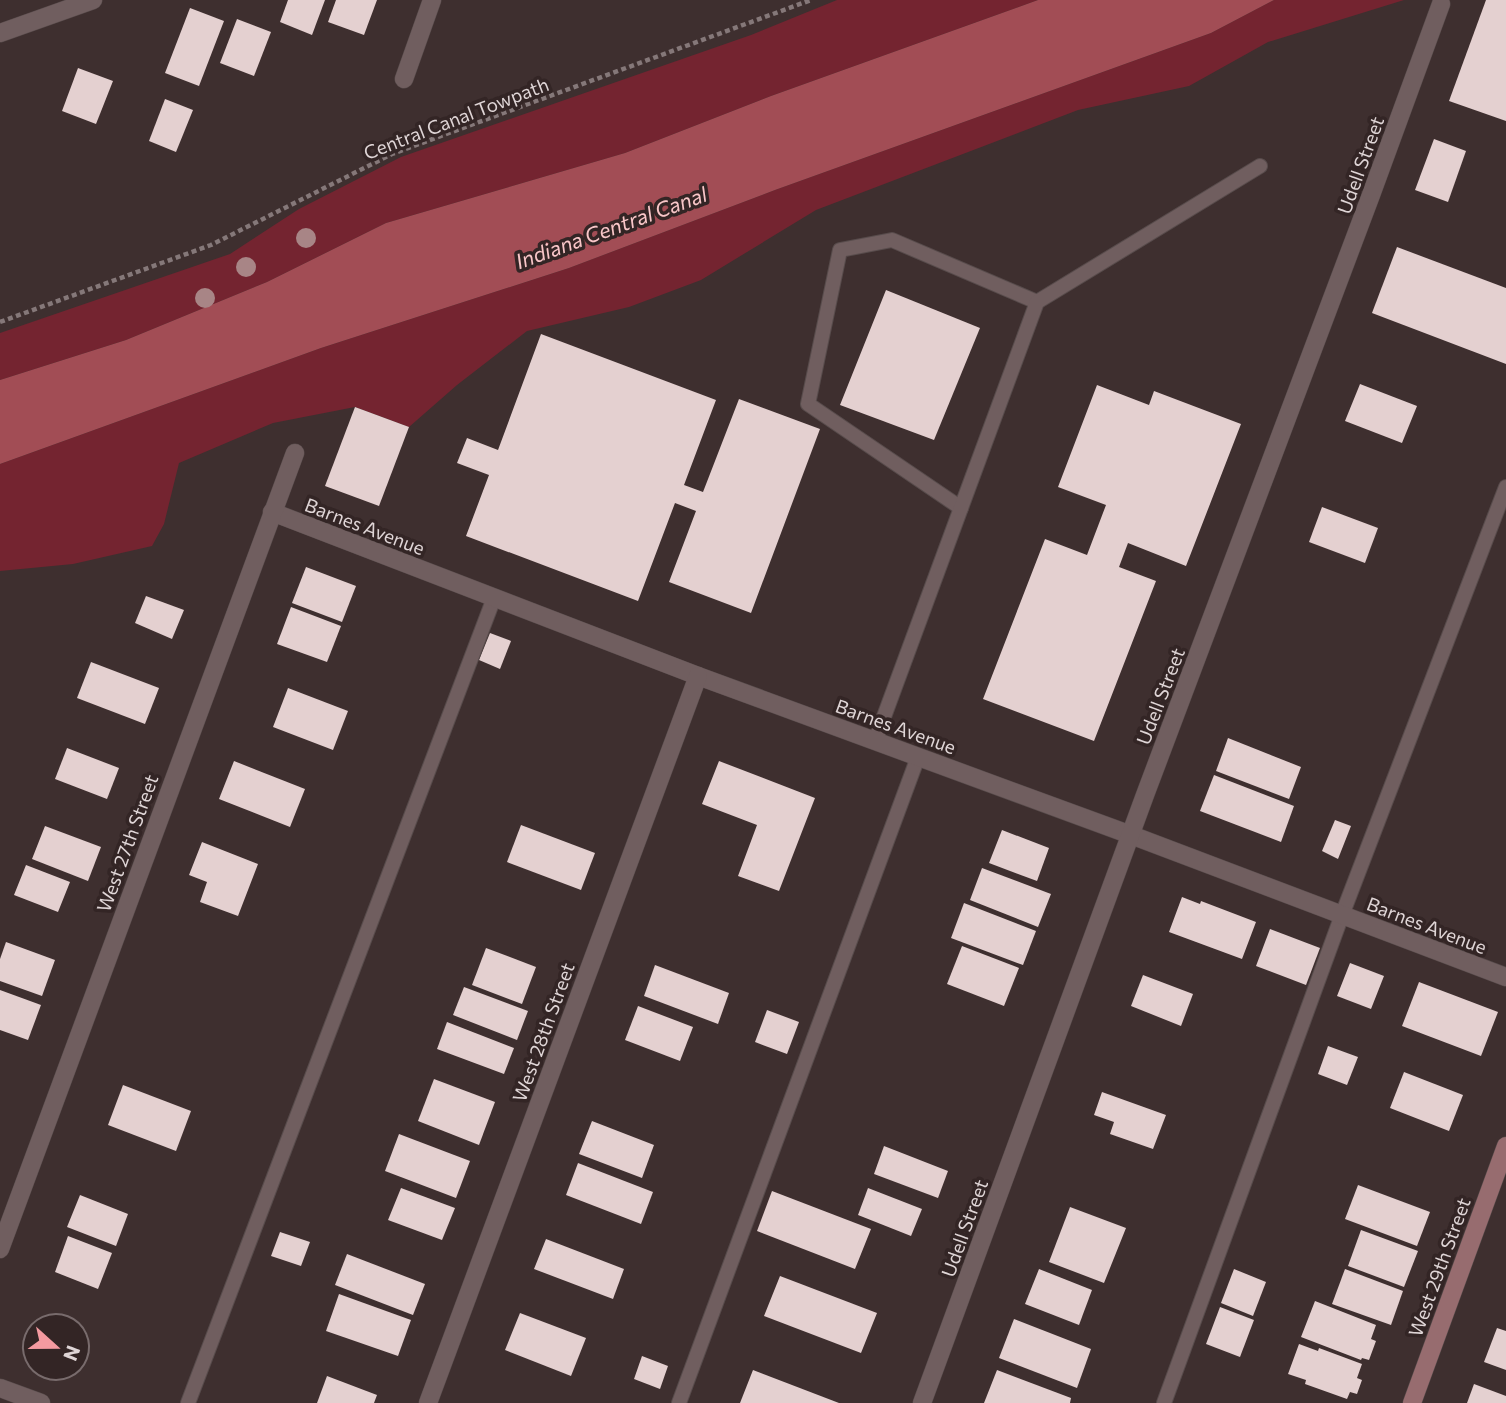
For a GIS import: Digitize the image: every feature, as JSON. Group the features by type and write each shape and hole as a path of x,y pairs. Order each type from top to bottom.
{"main road":[{"name":"West 29th Street","path":"1412,1403 1506,1146"}],"street":[{"path":"0,33 93,0"},
{"path":"404,79 432,0"},
{"name":"Udell Street","path":"922,1403 1145,795 1441,4"},
{"name":"West 27th Street","path":"0,1249 295,453"},
{"name":"Barnes Avenue","path":"272,512 698,676 1131,835 1506,977"},
{"name":"West 28th Street","path":"428,1403 698,676"},
{"path":"0,1388 41,1403"}],"lane":[{"path":"875,741 1037,302 1260,166"},
{"path":"961,508 808,404 840,250 892,240 1037,302"},
{"path":"1164,1403 1342,915 1506,487"},
{"path":"188,1403 494,598"},
{"path":"679,1403 919,757"}],"path":[{"name":"Central Canal Towpath","path":"0,323 211,245 393,154 811,0"}],"shaded area":[{"path":"837,0 1038,0 771,96 625,153 386,223 267,282 126,340 0,380 0,333 230,254 299,209 401,157 751,35"},
{"path":"1274,0 1404,0 1268,42 1189,86 1078,110 816,210 701,280 629,307 527,331 457,385 409,427 355,407 273,423 179,463 164,524 152,546 73,564 0,571 0,464 321,348 569,268 775,190 1211,33"}],"water":[{"name":"Indiana Central Canal","path":"1038,0 1274,0 1211,33 775,190 569,268 321,348 0,464 0,380 126,340 267,282 386,223 625,153 771,96"}],"building":[{"path":"288,0 325,0 312,35 280,22"},
{"path":"336,0 377,0 364,35 328,22"},
{"path":"1486,0 1506,0 1506,121 1449,101"},
{"path":"190,8 224,21 199,86 165,73"},
{"path":"237,19 271,32 254,76 220,63"},
{"path":"78,68 113,81 96,124 62,111"},
{"path":"165,99 193,110 176,152 149,141"},
{"path":"1434,139 1466,151 1448,202 1415,190"},
{"path":"1397,247 1506,288 1506,364 1372,313"},
{"path":"886,290 980,328 934,440 840,405"},
{"path":"541,334 716,400 684,485 703,492 739,399 820,429 751,613 669,582 696,511 675,503 638,601 466,536 489,475 457,463 467,438 498,450"},
{"path":"1360,384 1417,406 1402,443 1345,421"},
{"path":"1097,385 1149,405 1154,391 1241,424 1186,566 1128,543 1119,567 1156,581 1094,741 983,699 1045,539 1087,555 1106,505 1058,487"},
{"path":"355,407 409,427 379,506 325,486"},
{"path":"1322,507 1378,528 1365,563 1309,542"},
{"path":"306,567 356,586 342,622 292,603"},
{"path":"146,596 184,610 172,639 135,623"},
{"path":"291,607 341,626 327,662 277,644"},
{"path":"490,633 511,641 500,669 479,660"},
{"path":"91,662 159,688 145,724 77,698"},
{"path":"288,688 348,711 333,750 273,727"},
{"path":"1228,738 1301,767 1289,799 1216,771"},
{"path":"67,748 119,768 107,799 55,779"},
{"path":"234,761 305,789 290,827 219,799"},
{"path":"719,761 815,798 779,891 738,876 757,825 702,804"},
{"path":"1214,775 1294,806 1281,842 1200,811"},
{"path":"1335,820 1351,826 1338,859 1322,851"},
{"path":"521,825 595,853 581,890 507,862"},
{"path":"45,826 101,847 88,881 32,859"},
{"path":"1002,830 1049,848 1037,881 989,863"},
{"path":"202,842 258,864 238,916 200,902 207,882 189,875"},
{"path":"26,865 70,882 58,912 14,895"},
{"path":"982,868 1051,894 1038,927 970,900"},
{"path":"1182,897 1200,904 1201,901 1256,922 1242,959 1169,932"},
{"path":"964,903 1036,931 1023,965 951,938"},
{"path":"1270,929 1320,948 1306,985 1256,966"},
{"path":"6,942 55,960 42,996 0,981 0,959"},
{"path":"962,946 1019,968 1004,1006 947,984"},
{"path":"486,948 536,967 522,1004 472,985"},
{"path":"1350,963 1384,976 1371,1009 1337,996"},
{"path":"655,965 729,993 718,1024 644,996"},
{"path":"1143,975 1193,994 1181,1026 1131,1006"},
{"path":"1419,982 1498,1012 1481,1056 1402,1026"},
{"path":"464,987 528,1011 517,1040 453,1015"},
{"path":"0,990 41,1005 28,1040 0,1030"},
{"path":"638,1006 693,1027 680,1061 625,1040"},
{"path":"767,1010 799,1022 787,1054 755,1042"},
{"path":"447,1022 514,1048 504,1074 437,1049"},
{"path":"1328,1046 1358,1057 1347,1085 1318,1074"},
{"path":"1404,1072 1463,1095 1449,1131 1390,1108"},
{"path":"434,1079 495,1102 479,1145 418,1121"},
{"path":"123,1085 191,1111 176,1151 108,1125"},
{"path":"1102,1092 1166,1115 1153,1149 1110,1134 1114,1122 1094,1115"},
{"path":"592,1121 654,1145 642,1178 579,1154"},
{"path":"399,1134 470,1161 456,1198 385,1171"},
{"path":"884,1146 948,1171 938,1198 874,1174"},
{"path":"578,1163 653,1192 641,1224 566,1195"},
{"path":"1358,1185 1430,1212 1417,1246 1345,1219"},
{"path":"401,1188 455,1208 442,1240 388,1220"},
{"path":"868,1188 922,1209 911,1236 858,1215"},
{"path":"772,1191 871,1229 855,1269 757,1231"},
{"path":"80,1195 128,1214 116,1246 67,1227"},
{"path":"1070,1207 1126,1228 1104,1283 1049,1262"},
{"path":"1361,1230 1418,1251 1404,1287 1348,1266"},
{"path":"280,1232 310,1242 301,1266 271,1256"},
{"path":"68,1236 112,1253 98,1289 55,1272"},
{"path":"546,1239 624,1269 613,1299 534,1269"},
{"path":"347,1254 425,1284 413,1315 335,1285"},
{"path":"1039,1269 1092,1290 1079,1325 1025,1304"},
{"path":"1234,1269 1266,1282 1253,1316 1221,1303"},
{"path":"1345,1269 1403,1291 1391,1325 1332,1304"},
{"path":"780,1276 877,1313 861,1353 764,1316"},
{"path":"339,1294 411,1320 398,1356 326,1331"},
{"path":"1315,1301 1376,1325 1371,1339 1376,1341 1369,1360 1361,1360 1301,1337"},
{"path":"1220,1307 1254,1320 1240,1357 1206,1344"},
{"path":"520,1313 586,1338 571,1376 505,1350"},
{"path":"1014,1319 1091,1349 1077,1388 999,1358"},
{"path":"1497,1328 1506,1331 1506,1370 1484,1362"},
{"path":"1299,1344 1318,1351 1319,1348 1362,1364 1357,1378 1362,1380 1357,1394 1350,1392 1347,1399 1305,1384 1306,1380 1288,1374"},
{"path":"642,1356 668,1366 660,1389 634,1379"},
{"path":"753,1370 839,1403 740,1403"},
{"path":"997,1370 1071,1398 1070,1403 984,1403"},
{"path":"327,1376 377,1395 374,1403 317,1403"},
{"path":"1474,1384 1506,1396 1506,1403 1467,1403"}]}
